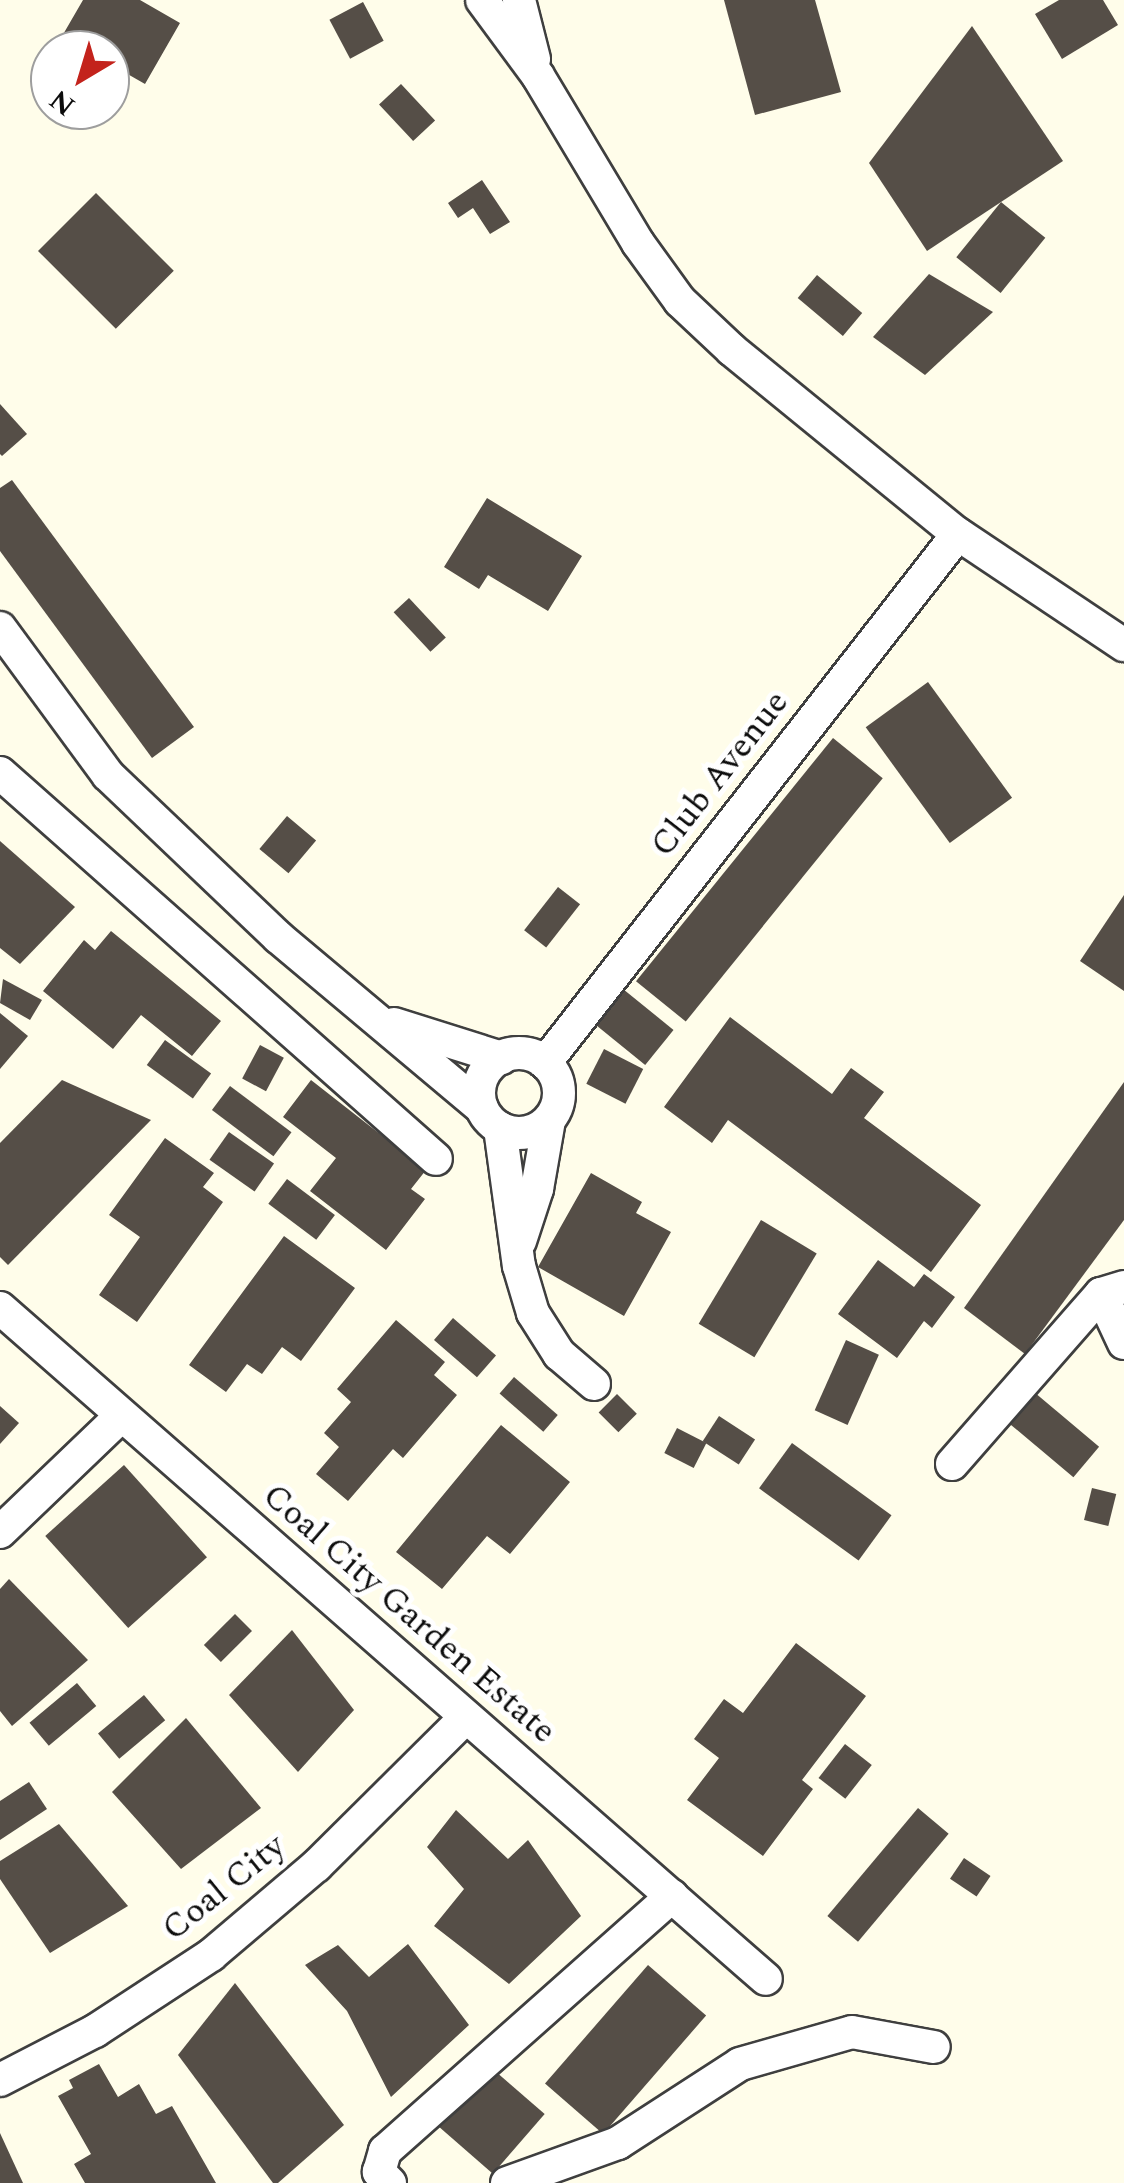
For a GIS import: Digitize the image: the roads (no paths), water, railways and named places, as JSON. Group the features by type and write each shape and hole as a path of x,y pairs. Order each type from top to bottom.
{"street":[{"path":"482,0 538,76 638,243 680,301 732,350 958,534 1124,645"},
{"path":"519,0 538,76"},
{"name":"Club Avenue","path":"545,1063 958,534"},
{"path":"0,628 108,775 278,937 491,1118 516,1133 534,1131 550,1120"},
{"path":"0,774 436,1159"},
{"path":"375,1018 502,1058 524,1054 545,1063 559,1090 537,1190 517,1250"},
{"path":"502,1058 484,1074 524,1289 545,1337 594,1384"},
{"path":"1112,1291 1124,1343"},
{"path":"952,1464 1112,1291"},
{"name":"Coal City Garden Estate","path":"0,1308 766,1979"},
{"path":"0,1532 120,1416"},
{"name":"Coal City","path":"0,2080 95,2031 211,1955 316,1866 466,1718"},
{"path":"390,2183 379,2172 385,2151 672,1896"},
{"path":"507,2183 618,2143 740,2064 852,2032 934,2047"}]}
